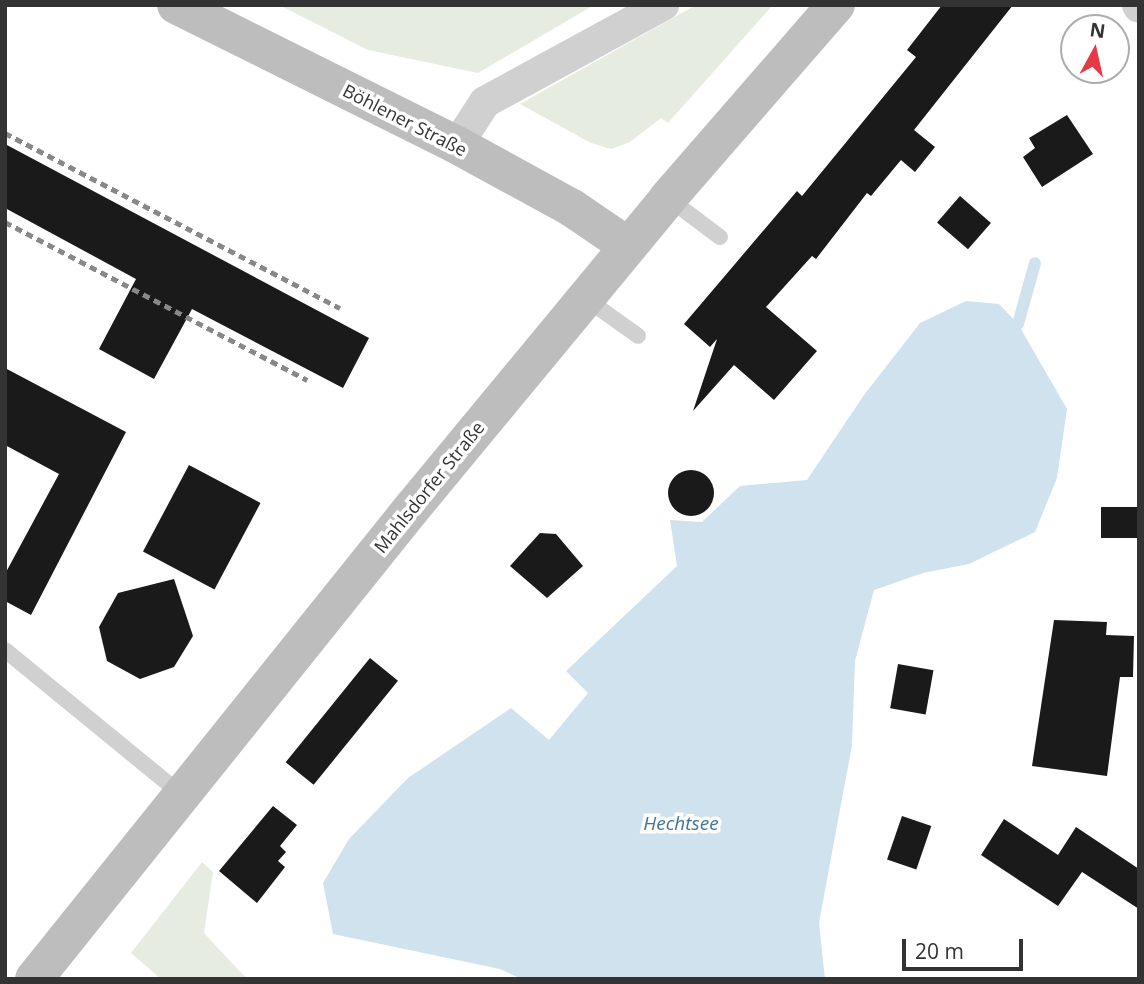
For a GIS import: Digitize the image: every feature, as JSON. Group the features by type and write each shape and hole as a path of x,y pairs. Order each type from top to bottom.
{"main road":[{"name":"Böhlener Straße","path":"176,5 457,145 572,208 628,246"},
{"name":"Mahlsdorfer Straße","path":"34,979 180,793 585,298 836,5"}],"street":[{"path":"457,145 485,102 663,5"}],"lane":[{"path":"668,198 720,237"},
{"path":"585,298 638,336"},
{"path":"5,650 180,793"}],"shaded area":[{"path":"279,5 594,5 478,73 368,50"},
{"path":"696,5 773,5 668,123 661,118 630,142 611,149 591,143 520,104"},
{"path":"202,862 213,872 204,933 247,979 161,979 131,953"}],"water":[{"name":"Hechtsee","path":"966,301 999,304 1018,324 1067,409 1057,478 1035,532 969,564 923,573 874,590 855,661 852,745 819,923 825,979 522,979 500,969 333,934 323,883 349,839 408,778 511,708 549,740 588,693 566,671 677,566 670,520 702,522 740,486 807,480 864,395 920,323"}],"building":[{"path":"942,5 1013,5 914,130 935,147 915,172 901,160 871,196 867,193 816,259 812,256 766,307 817,351 774,400 734,365 693,411 717,339 710,347 684,324 797,191 802,196 916,57 907,50"},
{"path":"1067,115 1093,154 1042,187 1023,157 1035,148 1029,138"},
{"path":"5,144 369,338 343,388 192,309 154,379 99,349 136,279 5,208"},
{"path":"960,196 991,223 968,249 937,222"},
{"path":"5,368 126,432 31,615 5,601 5,574 59,474 5,445"},
{"path":"189,465 261,503 215,590 143,552"},
{"path":"691,470 707,477 714,493 707,509 691,516 675,509 668,493 675,477"},
{"path":"1101,507 1139,507 1139,538 1101,538"},
{"path":"540,533 556,534 583,566 547,598 510,566"},
{"path":"174,579 193,636 174,667 140,679 107,661 99,627 118,593"},
{"path":"1054,620 1107,622 1106,635 1134,636 1133,677 1120,677 1107,776 1032,766"},
{"path":"370,658 398,681 314,785 286,762"},
{"path":"898,664 933,670 926,715 890,708"},
{"path":"273,806 297,825 280,846 286,852 278,861 285,867 257,903 219,871"},
{"path":"902,816 931,826 916,870 887,859"},
{"path":"1004,819 1058,855 1076,827 1139,869 1139,909 1079,870 1082,872 1058,906 981,855"}],"waterway":[{"path":"1018,324 1035,263"}],"railway":[{"path":"5,133 340,308"},
{"path":"5,222 307,380"}]}
